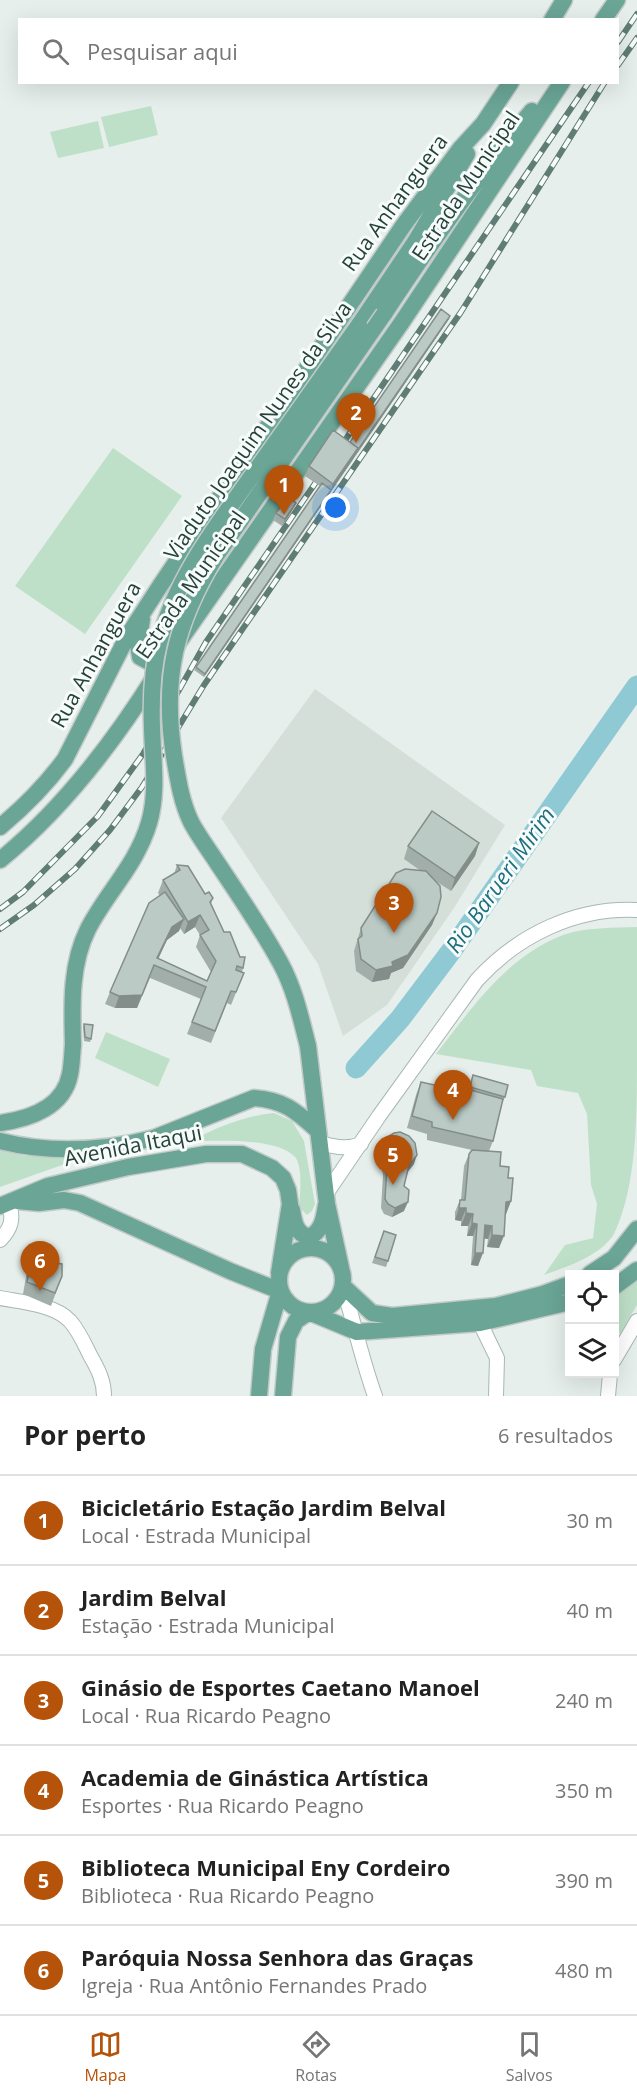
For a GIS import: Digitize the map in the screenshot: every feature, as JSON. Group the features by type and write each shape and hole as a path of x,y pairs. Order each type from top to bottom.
{"main road":[{"path":"553,18 564,0"},
{"path":"604,18 617,0"},
{"name":"Rua Anhanguera","path":"0,827 23,807 65,759 127,637 160,586 403,226 460,149 483,124 510,84"},
{"name":"Viaduto Joaquim Nunes da Silva","path":"341,1268 326,1199 308,1046 301,1015 282,967 252,915 196,831 185,808 171,737 169,689 173,653 182,623 199,584 216,556 422,256 503,147 548,91 557,84"},
{"name":"Estrada Municipal","path":"0,860 39,825 101,755 131,715 167,658 402,322 559,84"},
{"name":"Viaduto Joaquim Nunes da Silva","path":"0,1123 20,1120 56,1101 65,1089 70,1075 73,1045 71,996 78,959 88,930 139,850 153,809 156,790 152,688 160,641 170,609 186,574 222,517 359,325 415,242 483,124"},
{"path":"146,610 139,637 140,657 151,663 167,658"},
{"path":"0,1141 24,1147 69,1151 137,1142 154,1138 254,1098 269,1099 288,1106 318,1135"},
{"name":"Avenida Itaqui","path":"8,1204 48,1186 68,1181 172,1159 222,1153 242,1154 272,1168 283,1178 288,1190 290,1204 279,1273"},
{"path":"290,1204 298,1231 309,1237 317,1233 322,1224 326,1199"},
{"path":"8,1204 64,1200 80,1203 230,1271 280,1291 291,1306 357,1332 480,1323 565,1303"},
{"path":"597,1270 614,1258 637,1229"},
{"path":"259,1396 263,1349 280,1291 279,1273 282,1264 295,1251 313,1247 330,1254 341,1268 343,1286 334,1302 327,1308 309,1312 296,1321 288,1337 283,1396"},
{"path":"619,1284 637,1270"},
{"path":"343,1286 372,1313 392,1316 496,1306 565,1286"}],"street":[{"path":"326,1199 378,1116 477,980 502,955 540,931 577,917 622,909 637,910"},
{"path":"318,1135 337,1147 352,1148 361,1144"},
{"path":"0,1240 11,1224 12,1213 8,1204"},
{"path":"343,1286 357,1332 360,1352 375,1396"},
{"path":"0,1298 35,1304 68,1319 79,1334 99,1372 104,1396"},
{"path":"619,1353 637,1321"},
{"path":"480,1323 497,1358 496,1396"},
{"path":"608,1396 610,1378"}],"shaded area":[{"path":"315,689 505,825 454,908 387,1005 343,1036 318,964 221,818"}],"green space":[{"path":"151,106 158,135 109,147 101,117"},
{"path":"98,121 104,148 58,158 50,132"},
{"path":"113,448 182,496 85,634 15,586"},
{"path":"637,927 637,1104 634,1150 622,1215 614,1234 600,1249 582,1260 544,1275 565,1245 593,1238 597,1204 591,1185 587,1114 578,1093 537,1086 531,1070 436,1054 492,985 524,956 563,935 600,928"},
{"path":"106,1032 170,1059 158,1087 95,1058"},
{"path":"274,1113 292,1121 304,1141 315,1204 307,1215 299,1207 298,1161 286,1151 261,1143 191,1141 231,1123"},
{"path":"0,1150 26,1156 78,1156 79,1159 0,1187"},
{"path":"637,1281 637,1305 620,1334 619,1294"}],"building":[{"path":"441,309 450,316 355,454 358,448 350,442"},
{"path":"333,430 358,448 333,484 309,466"},
{"path":"322,483 331,490 205,674 196,667"},
{"path":"289,496 296,503 285,519 276,513"},
{"path":"432,811 479,843 455,878 408,846"},
{"path":"177,865 188,866 205,894 209,892 213,898 210,902 224,932 230,932 240,957 245,957 243,968 237,966 236,970 244,973 236,992 231,991 215,1031 192,1022 206,987 154,965 142,995 119,996 110,992 149,903 165,892 184,919 172,927 157,958 207,981 216,961 200,935 209,930 200,915 188,922 163,880 180,870"},
{"path":"405,869 426,871 440,886 441,897 437,913 408,955 392,962 393,966 376,970 361,959 358,939 362,936 361,928 396,873"},
{"path":"84,1024 93,1025 91,1039 85,1037"},
{"path":"473,1075 508,1085 505,1097 470,1087"},
{"path":"421,1082 443,1087 445,1083 503,1099 493,1141 432,1127 432,1122 412,1116"},
{"path":"400,1132 409,1136 415,1143 417,1155 409,1165 404,1186 409,1190 408,1202 395,1208 385,1199 387,1166 382,1144 386,1138"},
{"path":"472,1150 501,1152 500,1166 509,1167 508,1178 513,1178 511,1201 506,1202 504,1236 492,1235 492,1226 485,1225 483,1253 475,1253 477,1224 472,1223 473,1214 466,1213 466,1208 459,1208 460,1200 465,1200 469,1154"},
{"path":"384,1231 396,1235 388,1261 375,1257"},
{"path":"32,1259 62,1264 62,1276 55,1293 27,1282"}],"waterway":[{"name":"Rio Barueri Mirim","path":"356,1068 400,1019 452,950 637,686"}],"railway":[{"path":"619,41 637,14"},
{"path":"619,64 637,38"},
{"path":"337,452 588,84"},
{"path":"0,929 34,905 75,869 110,830 142,787 204,685 461,312 604,84"},
{"path":"0,909 23,892 98,816 143,754 206,642 325,469"}],"place":[{"name":"Jardim Belval","path":"356,443"},
{"name":"Bicicletário Estação Jardim Belval","path":"284,515"},
{"name":"Ginásio de Esportes Caetano Manoel","path":"394,933"},
{"name":"Academia de Ginástica Artística","path":"453,1120"},
{"name":"Biblioteca Municipal Eny Cordeiro","path":"393,1185"},
{"name":"Paróquia Nossa Senhora das Graças","path":"40,1291"}]}
